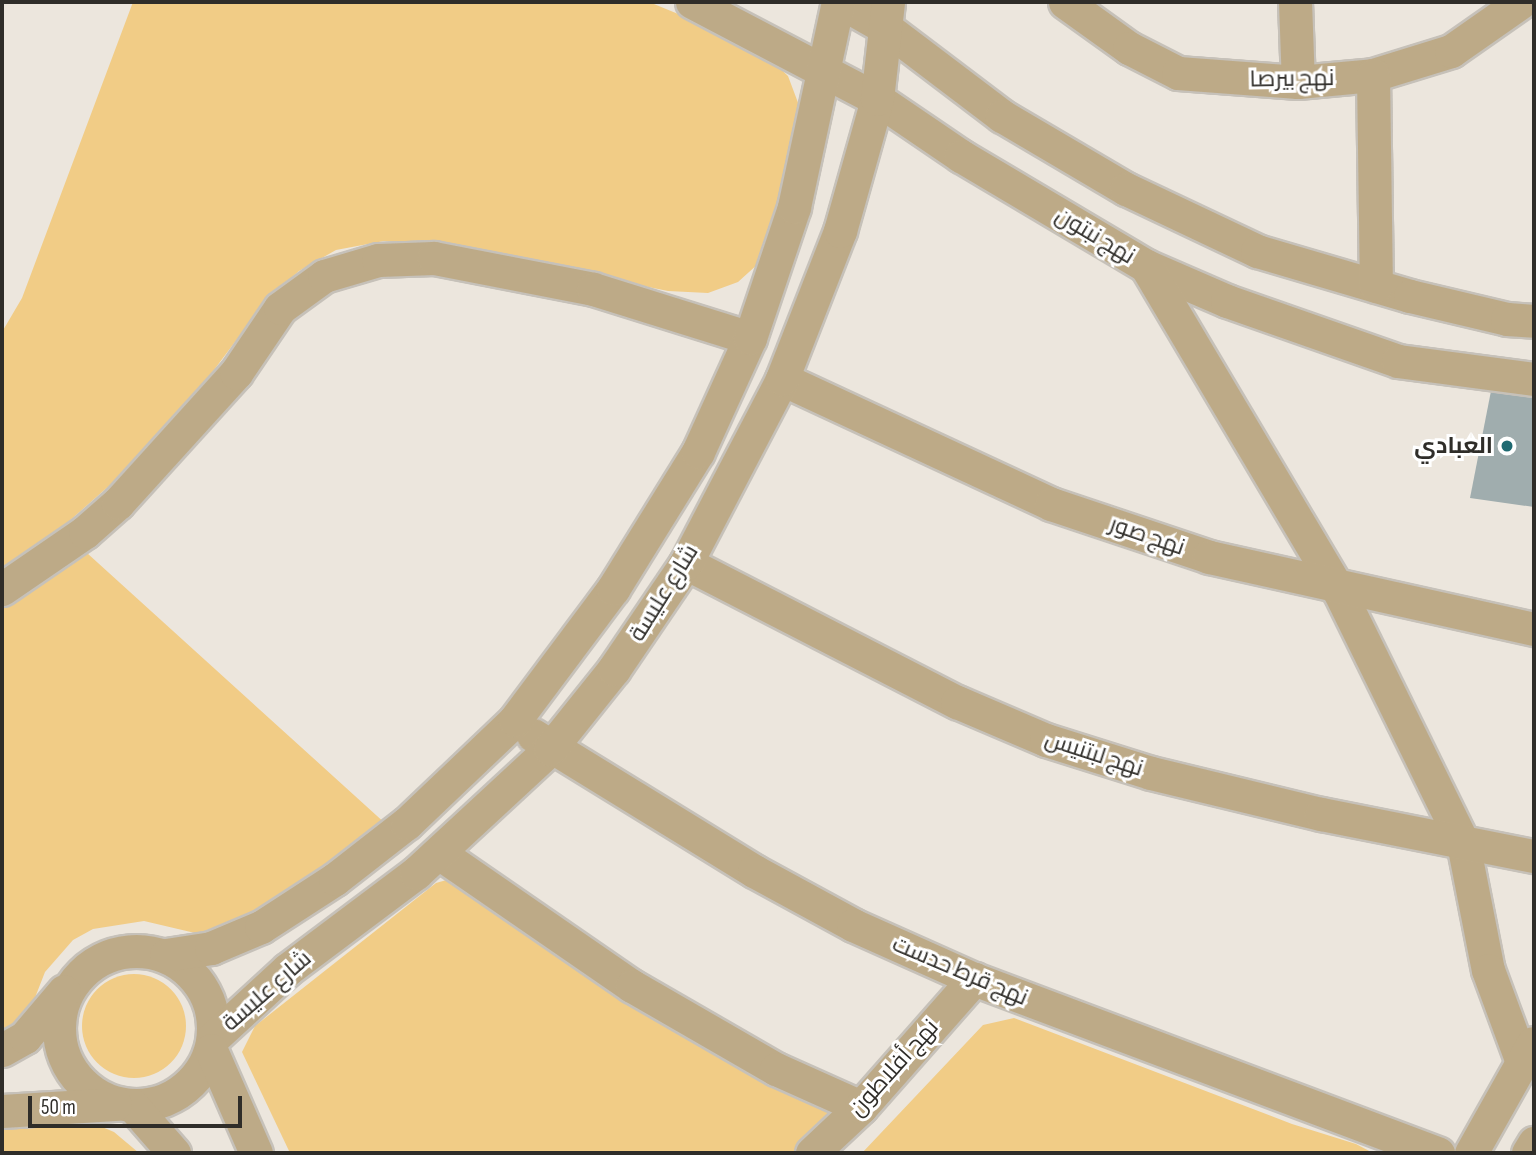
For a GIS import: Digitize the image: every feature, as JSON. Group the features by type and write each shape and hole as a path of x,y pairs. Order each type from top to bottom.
{"street":[{"name":"نهج نبتون","path":"692,2 877,99 961,156 1146,265 1227,301 1398,360 1534,379"},
{"name":"شارع عليسة","path":"166,955 211,948 261,927 335,879 466,771 515,720 661,518 698,452 750,338 794,207 839,2"},
{"path":"839,2 887,15 1002,116 1126,189 1257,251 1376,286 1507,319 1534,321"},
{"name":"نهج بيرصا","path":"1065,2 1129,48 1178,74 1298,82 1373,75 1451,51 1521,2"},
{"path":"1295,2 1298,82"},
{"name":"شارع عليسة","path":"212,1044 288,969 355,923 439,853 550,749 614,669 686,563 782,379 840,232 877,99 887,15"},
{"path":"1373,75 1376,286"},
{"path":"2,589 85,532 118,503 228,382 280,308 324,276 378,260 434,258 593,289 750,338"},
{"path":"1146,265 1338,589 1463,843 1488,970 1528,1052 1471,1153"},
{"name":"نهج صور","path":"782,379 1051,503 1209,557 1338,589 1534,629"},
{"name":"نهج لبتنيس","path":"686,563 945,696 1046,740 1151,773 1463,843 1534,856"},
{"name":"نهج قرط حدست","path":"515,720 550,749 754,871 853,925 974,979 1438,1153"},
{"path":"439,853 632,986 776,1069 862,1107"},
{"path":"2,1050 25,1037 77,976 104,956 137,950 166,955 195,976 211,1005 212,1044 256,1153"},
{"path":"77,976 62,1004 61,1045 67,1065 87,1089 124,1104 174,1153"},
{"name":"نهج أفلاطون","path":"812,1153 862,1107 974,979"},
{"path":"2,1111 124,1104 171,1097 196,1078 212,1044"},
{"path":"1528,1153 1534,1143"}],"shaded area":[{"path":"133,2 649,2 727,34 767,56 788,76 800,108 801,136 759,263 738,282 708,293 668,291 447,246 384,241 336,250 299,271 267,299 202,386 110,485 67,523 2,571 2,332 22,298"},
{"path":"87,553 387,825 304,888 217,932 195,933 144,921 93,929 73,940 45,972 29,1013 2,1036 2,607"},
{"path":"450,879 845,1118 807,1153 290,1153 242,1052 255,1026 436,883"},
{"path":"134,974 154,978 171,989 182,1006 186,1026 182,1046 171,1063 154,1074 134,1078 114,1074 97,1063 86,1046 82,1026 86,1006 97,989 114,978"},
{"path":"1014,1018 1292,1124 1356,1144 1373,1153 862,1153 983,1025"},
{"path":"83,1119 114,1132 139,1153 2,1153 2,1127"}],"building":[{"name":"العبادي","path":"1491,391 1534,393 1534,507 1470,498"}],"place":[{"name":"العبادي","path":"1507,446"}]}
